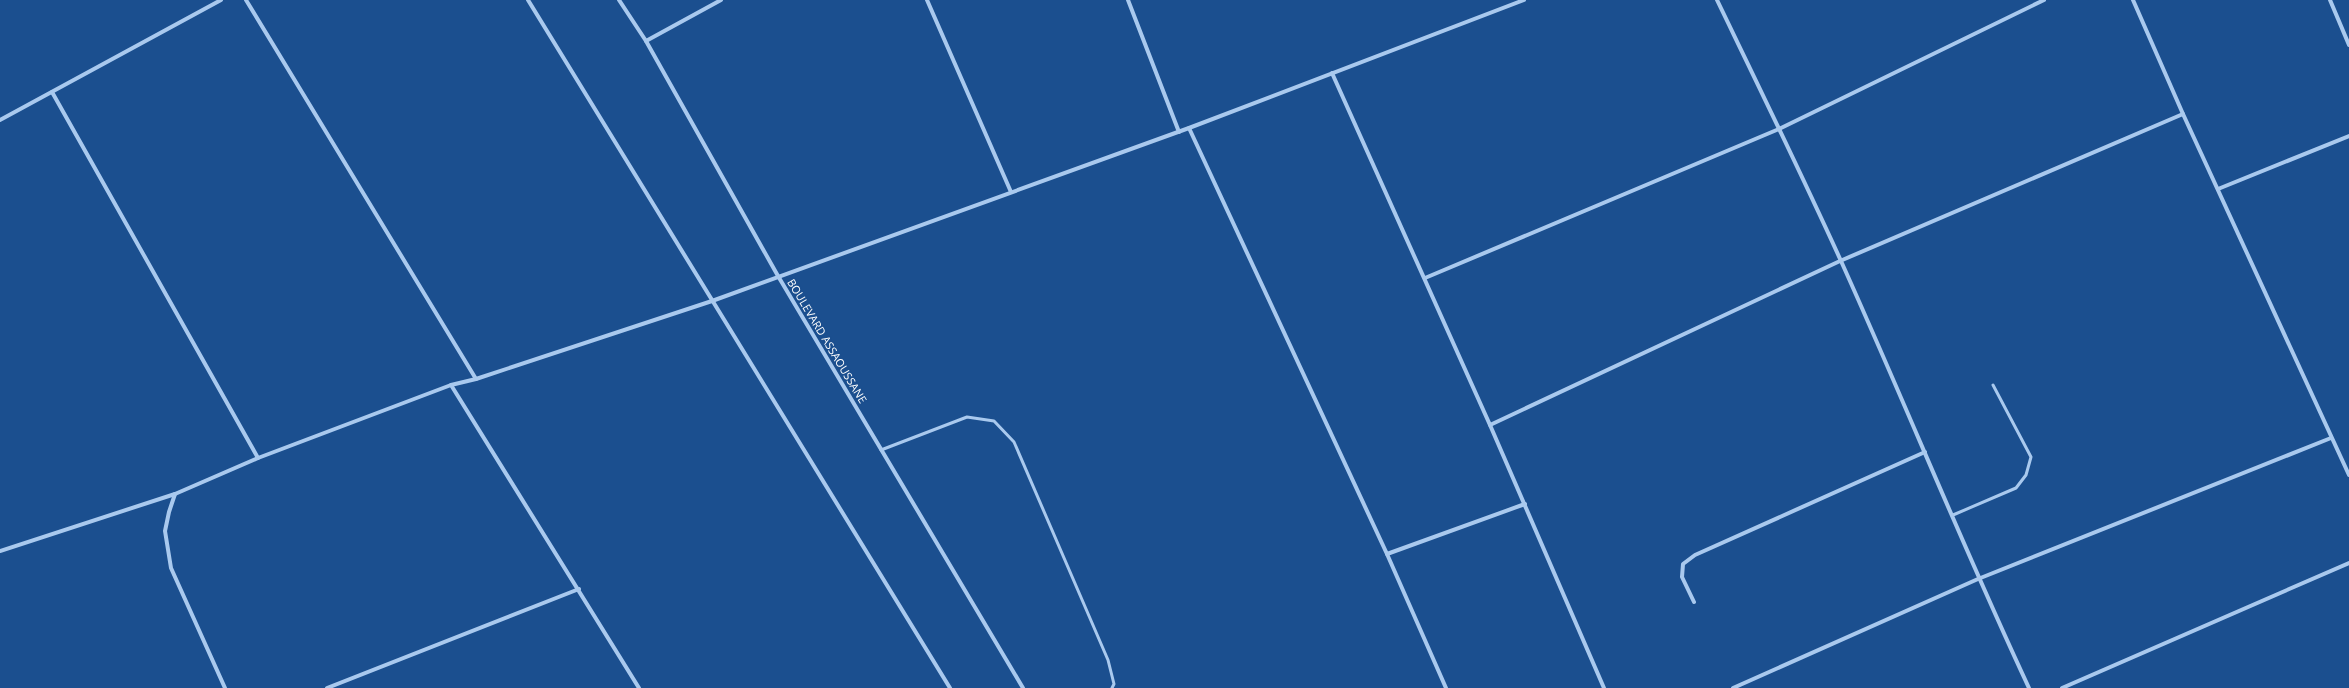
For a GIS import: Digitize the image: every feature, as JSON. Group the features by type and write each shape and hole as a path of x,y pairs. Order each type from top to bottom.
{"street":[{"path":"0,120 221,0"},
{"path":"246,0 476,380"},
{"path":"528,0 950,688"},
{"name":"BOULEVARD ASSAOUSSANE","path":"619,0 646,41 778,276 1023,688"},
{"path":"646,41 721,0"},
{"path":"927,0 1011,192"},
{"path":"1128,0 1179,132"},
{"path":"0,551 175,494 258,458 451,385 476,380 712,301 1179,132 1524,0"},
{"path":"1717,0 1840,261 1953,515 1978,579 2029,688"},
{"path":"1425,278 1779,129 2044,0"},
{"path":"2134,0 2183,114 2349,475"},
{"path":"2330,0 2349,45"},
{"path":"1332,73 1525,504 1604,688"},
{"path":"52,92 258,458"},
{"path":"1490,425 1840,261 2183,114"},
{"path":"1189,128 1387,554 1446,688"},
{"path":"2218,189 2349,136"},
{"path":"451,385 579,589 639,688"},
{"path":"1733,688 1978,579 2331,438"},
{"path":"1694,602 1682,577 1683,564 1695,555 1925,452"},
{"path":"175,494 165,531 171,568 225,688"},
{"path":"1387,554 1525,504"},
{"path":"2062,688 2349,563"},
{"path":"327,688 579,589"}],"lane":[{"path":"1953,515 2016,488 2026,475 2031,457 1993,385"},
{"path":"881,450 968,417 994,421 1014,442 1108,660 1114,684 1112,688"}]}
